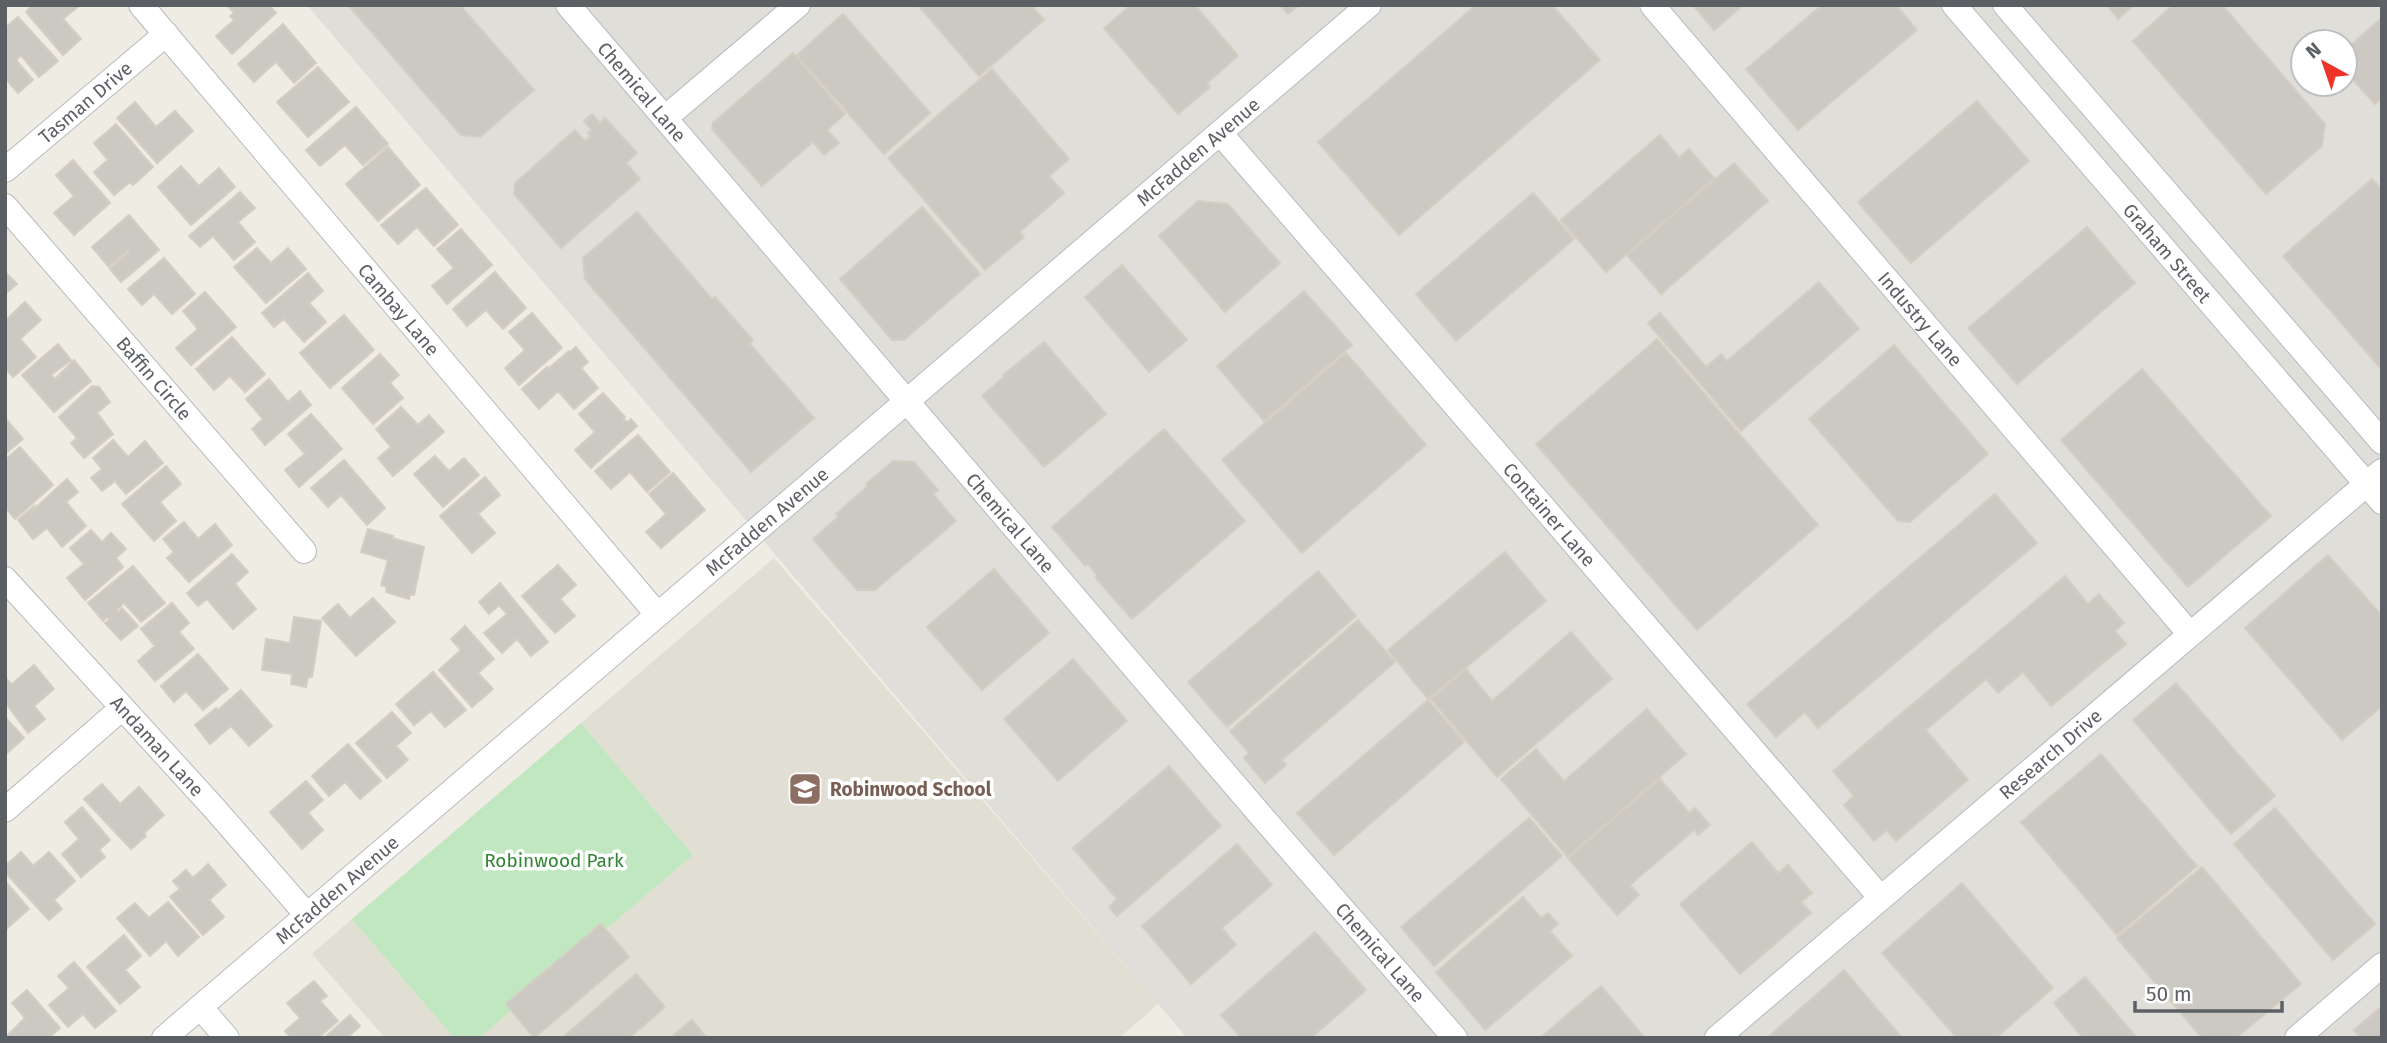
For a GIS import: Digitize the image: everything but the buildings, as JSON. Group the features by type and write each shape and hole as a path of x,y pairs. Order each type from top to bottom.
{"street":[{"name":"Cambay Lane","path":"141,5 657,614"},
{"name":"Chemical Lane","path":"568,5 1257,811 1455,1038"},
{"path":"665,118 799,5"},
{"name":"McFadden Avenue","path":"164,1038 1369,5"},
{"name":"Industry Lane","path":"1652,5 2189,633"},
{"name":"Graham Street","path":"1954,5 2039,105 2377,486"},
{"name":"Graham Street","path":"2005,5 2382,442"},
{"name":"Tasman Drive","path":"5,170 166,34"},
{"path":"2039,105 2069,79"},
{"name":"Container Lane","path":"1220,133 1880,897"},
{"name":"Baffin Circle","path":"5,206 304,551"},
{"name":"Research Drive","path":"1717,1038 2189,633 2377,486"},
{"name":"Andaman Lane","path":"5,579 214,808 307,915"},
{"path":"5,810 121,709"},
{"path":"2297,1038 2382,965"},
{"path":"200,1007 227,1038"}],"shaded area":[{"path":"307,5 2382,5 2382,1038 1187,1038"},
{"name":"Robinwood School","path":"774,558 1158,1004 1119,1038 479,1038 693,855 581,723"},
{"path":"352,919 454,1038 385,1038 312,954"}],"green space":[{"name":"Robinwood Park","path":"581,723 693,855 479,1038 454,1038 352,919"}],"place":[{"name":"Robinwood School","path":"805,789"}]}
